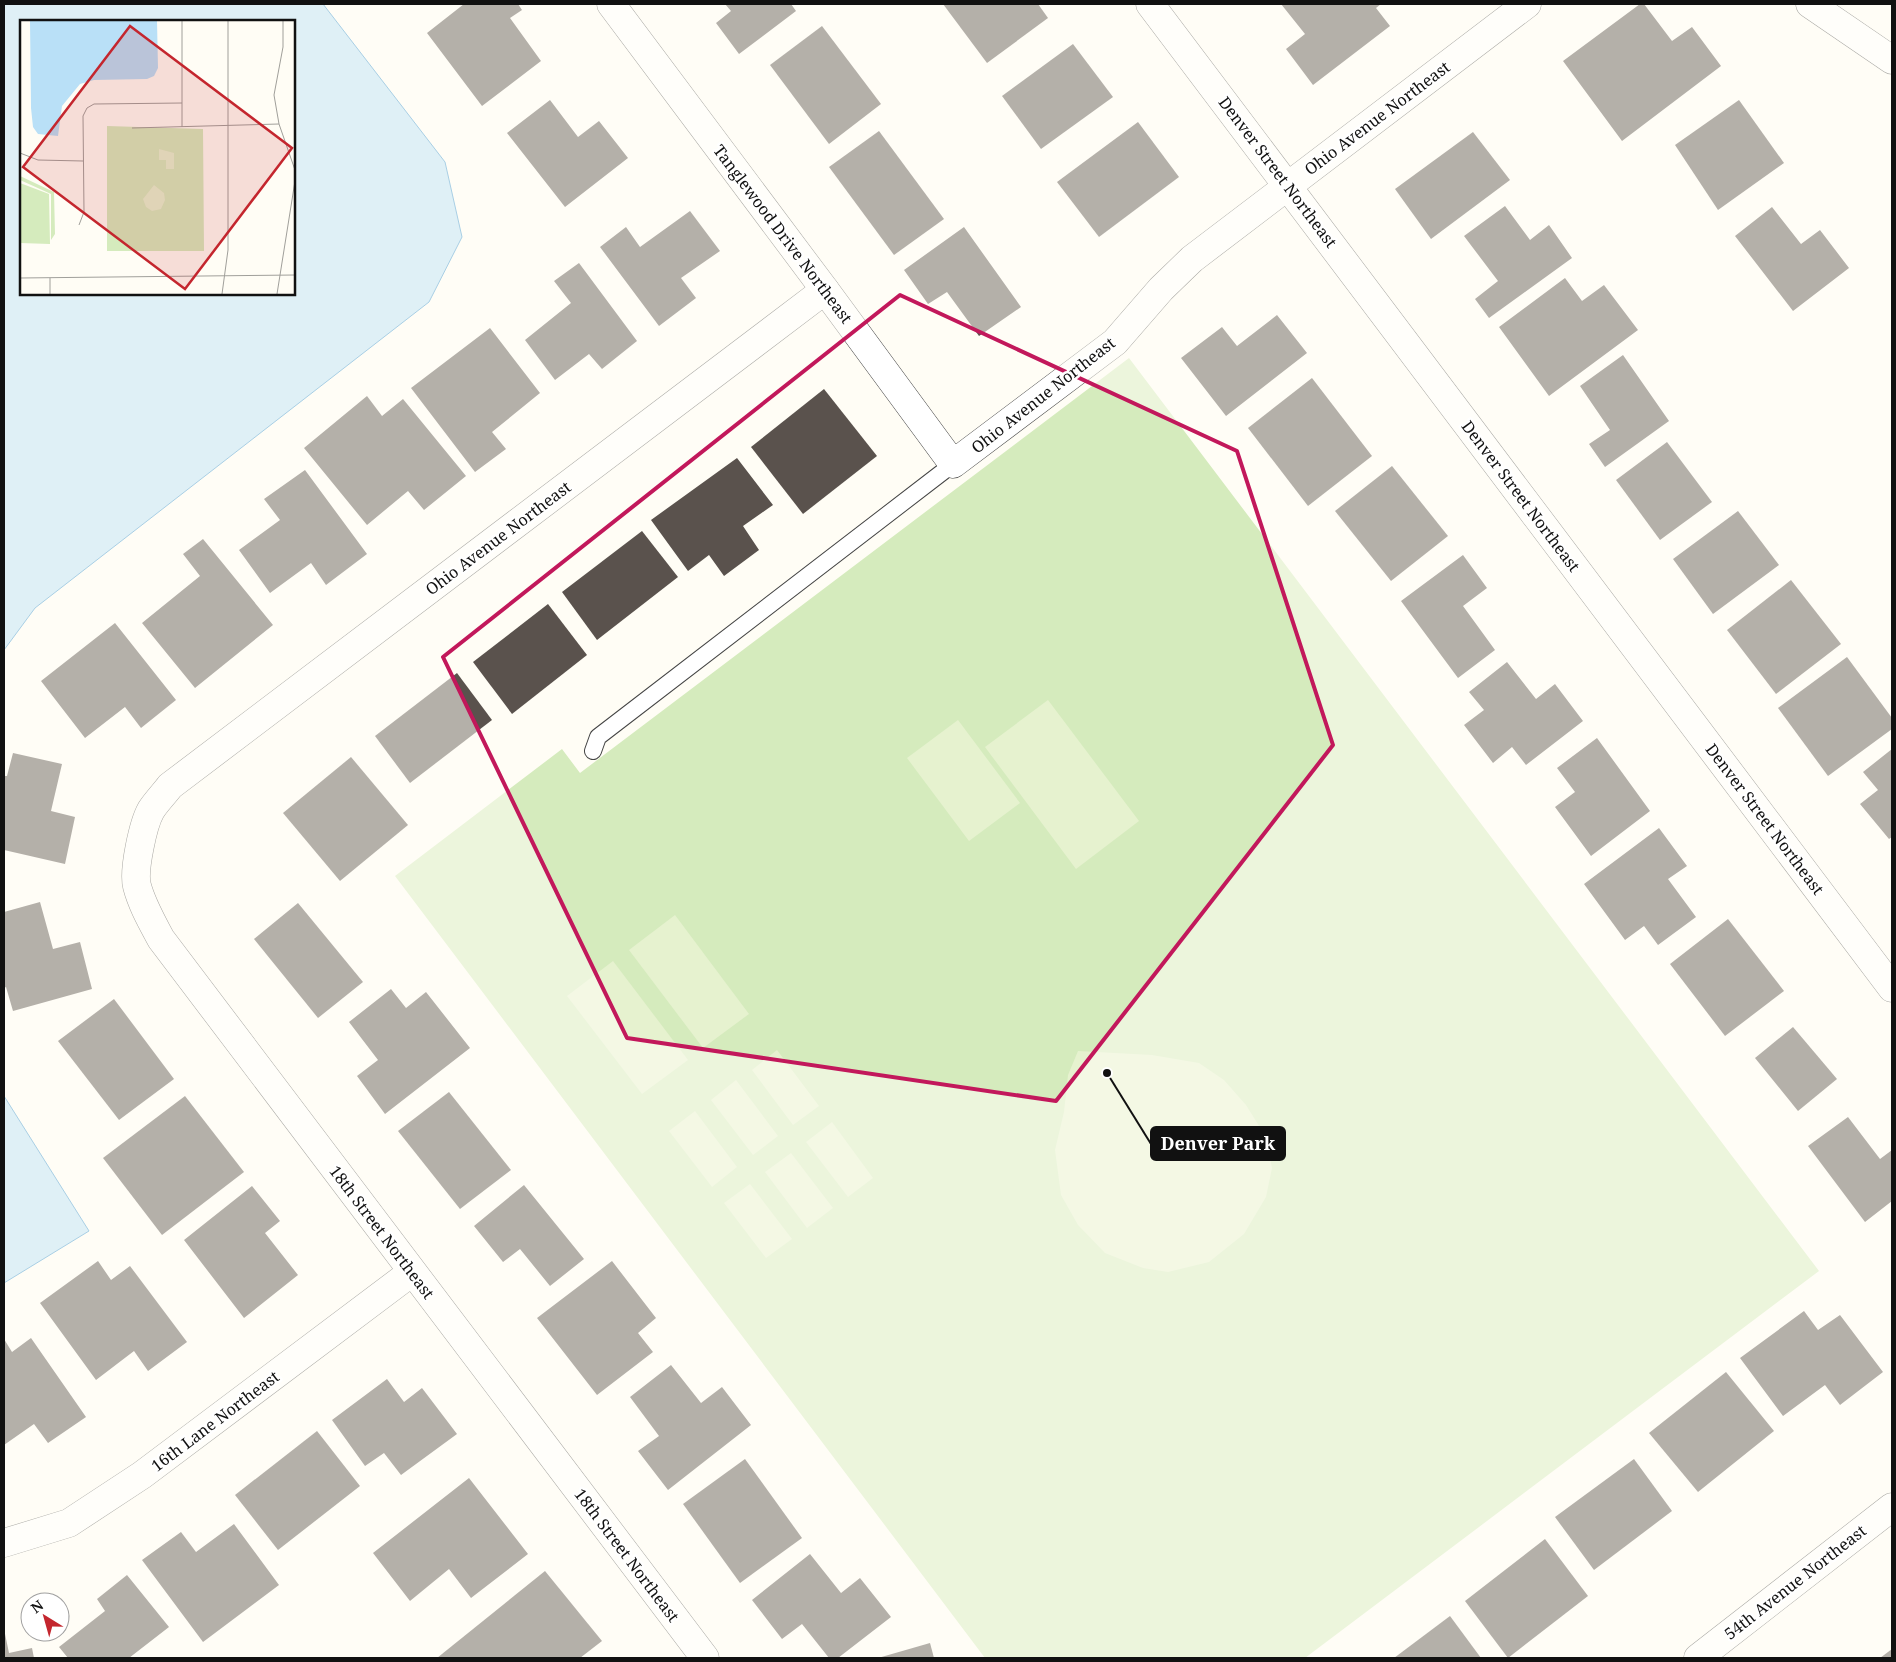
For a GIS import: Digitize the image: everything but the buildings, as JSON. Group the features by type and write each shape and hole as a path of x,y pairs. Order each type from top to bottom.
{"street":[{"name":"Tanglewood Drive Northeast","path":"611,4 953,464"},
{"name":"Denver Street Northeast","path":"1150,4 1892,988"},
{"name":"Ohio Avenue Northeast","path":"953,464 1115,342 1161,289 1192,258 1527,4"},
{"path":"1810,4 1892,60"},
{"name":"Ohio Avenue Northeast","path":"170,786 825,290"},
{"name":"18th Street Northeast","path":"170,786 151,811 138,858 136,884 146,912 161,939 705,1658"},
{"name":"16th Lane Northeast","path":"4,1543 68,1523 142,1475 412,1272"},
{"name":"54th Avenue Northeast","path":"1698,1658 1892,1507"}],"lane":[{"path":"593,752 598,738 953,464"}],"highlighted area":[{"path":"900,295 1237,451 1333,745 1056,1101 627,1038 443,657"}],"green space":[{"path":"1129,358 1819,1271 1305,1658 985,1658 395,876 562,749 580,773"},
{"path":"1048,700 1139,821 1076,869 985,747"},
{"path":"958,720 1020,803 969,841 907,758"},
{"path":"675,915 749,1014 703,1048 629,950"},
{"path":"613,961 688,1060 642,1094 567,996"},
{"path":"777,1050 819,1106 793,1125 752,1070"},
{"path":"1078,1051 1152,1055 1199,1063 1224,1080 1246,1105 1266,1137 1272,1168 1266,1197 1244,1234 1209,1262 1168,1272 1143,1268 1105,1253 1078,1225 1061,1195 1055,1150 1064,1112 1068,1075"},
{"path":"736,1080 778,1136 753,1155 711,1100"},
{"path":"695,1111 737,1167 712,1187 669,1131"},
{"path":"832,1122 873,1178 848,1197 806,1142"},
{"path":"791,1153 833,1208 807,1228 765,1172"},
{"path":"750,1184 792,1239 766,1258 724,1203"}],"water":[{"path":"4,4 323,4 445,162 462,237 429,302 35,608 4,650"},
{"path":"4,1096 89,1231 4,1283"}],"place":[{"name":"Denver Park","path":"1107,1073"}]}
